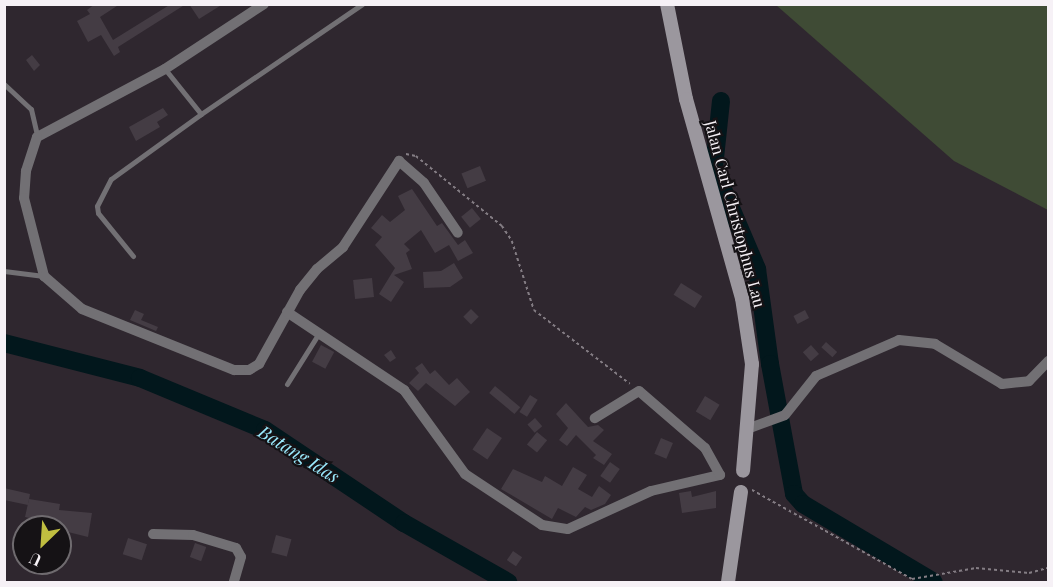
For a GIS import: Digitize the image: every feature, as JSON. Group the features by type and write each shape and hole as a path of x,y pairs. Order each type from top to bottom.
{"street":[{"path":"264,4 165,69 37,137 26,171 24,198 44,276 82,309 234,370 249,370 259,364 287,312 317,268 343,247 399,161 424,183 458,233"},
{"name":"Jalan Carl Christophus Lau","path":"667,4 686,99 742,298 752,364 743,471"},
{"path":"287,312 404,390 465,474 556,530 578,526 651,491 720,475 705,448 639,391 595,418"},
{"path":"747,429 781,417 816,376 898,340 935,344 1002,384 1029,381 1048,361"},
{"path":"728,582 745,490 743,471"},
{"path":"153,534 193,535 236,548 241,557 234,582"}],"lane":[{"path":"133,256 98,213 99,196 111,179 201,114 362,4"},
{"path":"165,69 201,114"},
{"path":"4,84 31,109 37,137"},
{"path":"4,271 44,276"},
{"path":"287,384 319,333"}],"path":[{"path":"399,161 406,154 416,156 502,226 512,241 534,310 639,391"},
{"path":"745,490 912,579 967,569 1029,573 1048,568"}],"green space":[{"path":"776,5 1048,5 1048,210 954,161"}],"building":[{"path":"95,4 120,4 100,17 113,40 171,4 186,4 118,47 120,52 114,56 101,35 88,42 77,21 90,14 87,10"},
{"path":"189,4 223,4 199,19"},
{"path":"32,55 40,65 34,71 26,60"},
{"path":"163,108 168,115 157,122 160,127 136,141 129,127"},
{"path":"480,166 486,181 467,188 461,173"},
{"path":"412,189 437,226 442,223 458,245 465,240 473,253 458,261 449,245 435,253 421,230 404,244 410,250 406,253 412,269 394,275 404,282 391,302 379,294 395,268 375,245 382,237 371,228 382,215 390,222 405,210 398,196"},
{"path":"472,208 481,219 470,228 461,217"},
{"path":"454,263 463,278 450,287 424,288 423,272 441,271"},
{"path":"372,278 374,297 355,299 353,280"},
{"path":"681,283 702,296 695,308 674,295"},
{"path":"471,309 479,317 471,325 463,317"},
{"path":"135,310 144,314 141,320 158,327 156,331 130,320"},
{"path":"805,310 809,318 798,324 793,316"},
{"path":"826,342 837,352 832,357 821,347"},
{"path":"321,345 334,352 325,369 312,362"},
{"path":"811,345 819,354 811,361 803,352"},
{"path":"391,350 396,358 390,362 384,355"},
{"path":"422,363 430,374 435,370 449,385 457,378 470,392 455,406 426,383 418,391 409,383 419,373 415,368"},
{"path":"495,386 520,407 514,414 489,393"},
{"path":"530,395 538,400 527,417 519,412"},
{"path":"705,396 720,405 710,420 696,411"},
{"path":"566,403 588,427 598,425 604,430 593,441 612,454 604,465 593,458 596,455 576,435 567,446 559,440 568,428 556,414"},
{"path":"535,418 542,426 535,433 527,425"},
{"path":"487,428 502,438 487,460 472,450"},
{"path":"537,432 547,440 537,453 527,444"},
{"path":"661,438 673,443 666,459 654,454"},
{"path":"610,462 620,469 610,483 600,476"},
{"path":"573,467 587,475 578,489 592,497 599,486 611,495 605,504 591,510 585,507 576,517 558,508 552,519 501,489 513,469 542,482 545,476 562,486"},
{"path":"4,488 30,494 28,505 4,500"},
{"path":"691,491 692,497 716,491 716,508 682,513 679,493"},
{"path":"29,499 60,504 59,510 92,513 88,537 72,533 72,515 25,515"},
{"path":"276,535 291,539 287,557 271,552"},
{"path":"128,538 147,544 142,560 123,554"},
{"path":"195,543 206,547 201,561 190,557"},
{"path":"513,551 522,557 516,566 507,560"}],"waterway":[{"path":"721,101 714,168 757,269 770,364 794,494 803,504 934,582"},
{"name":"Batang Idas","path":"4,343 140,378 265,430 404,523 508,582"}]}
